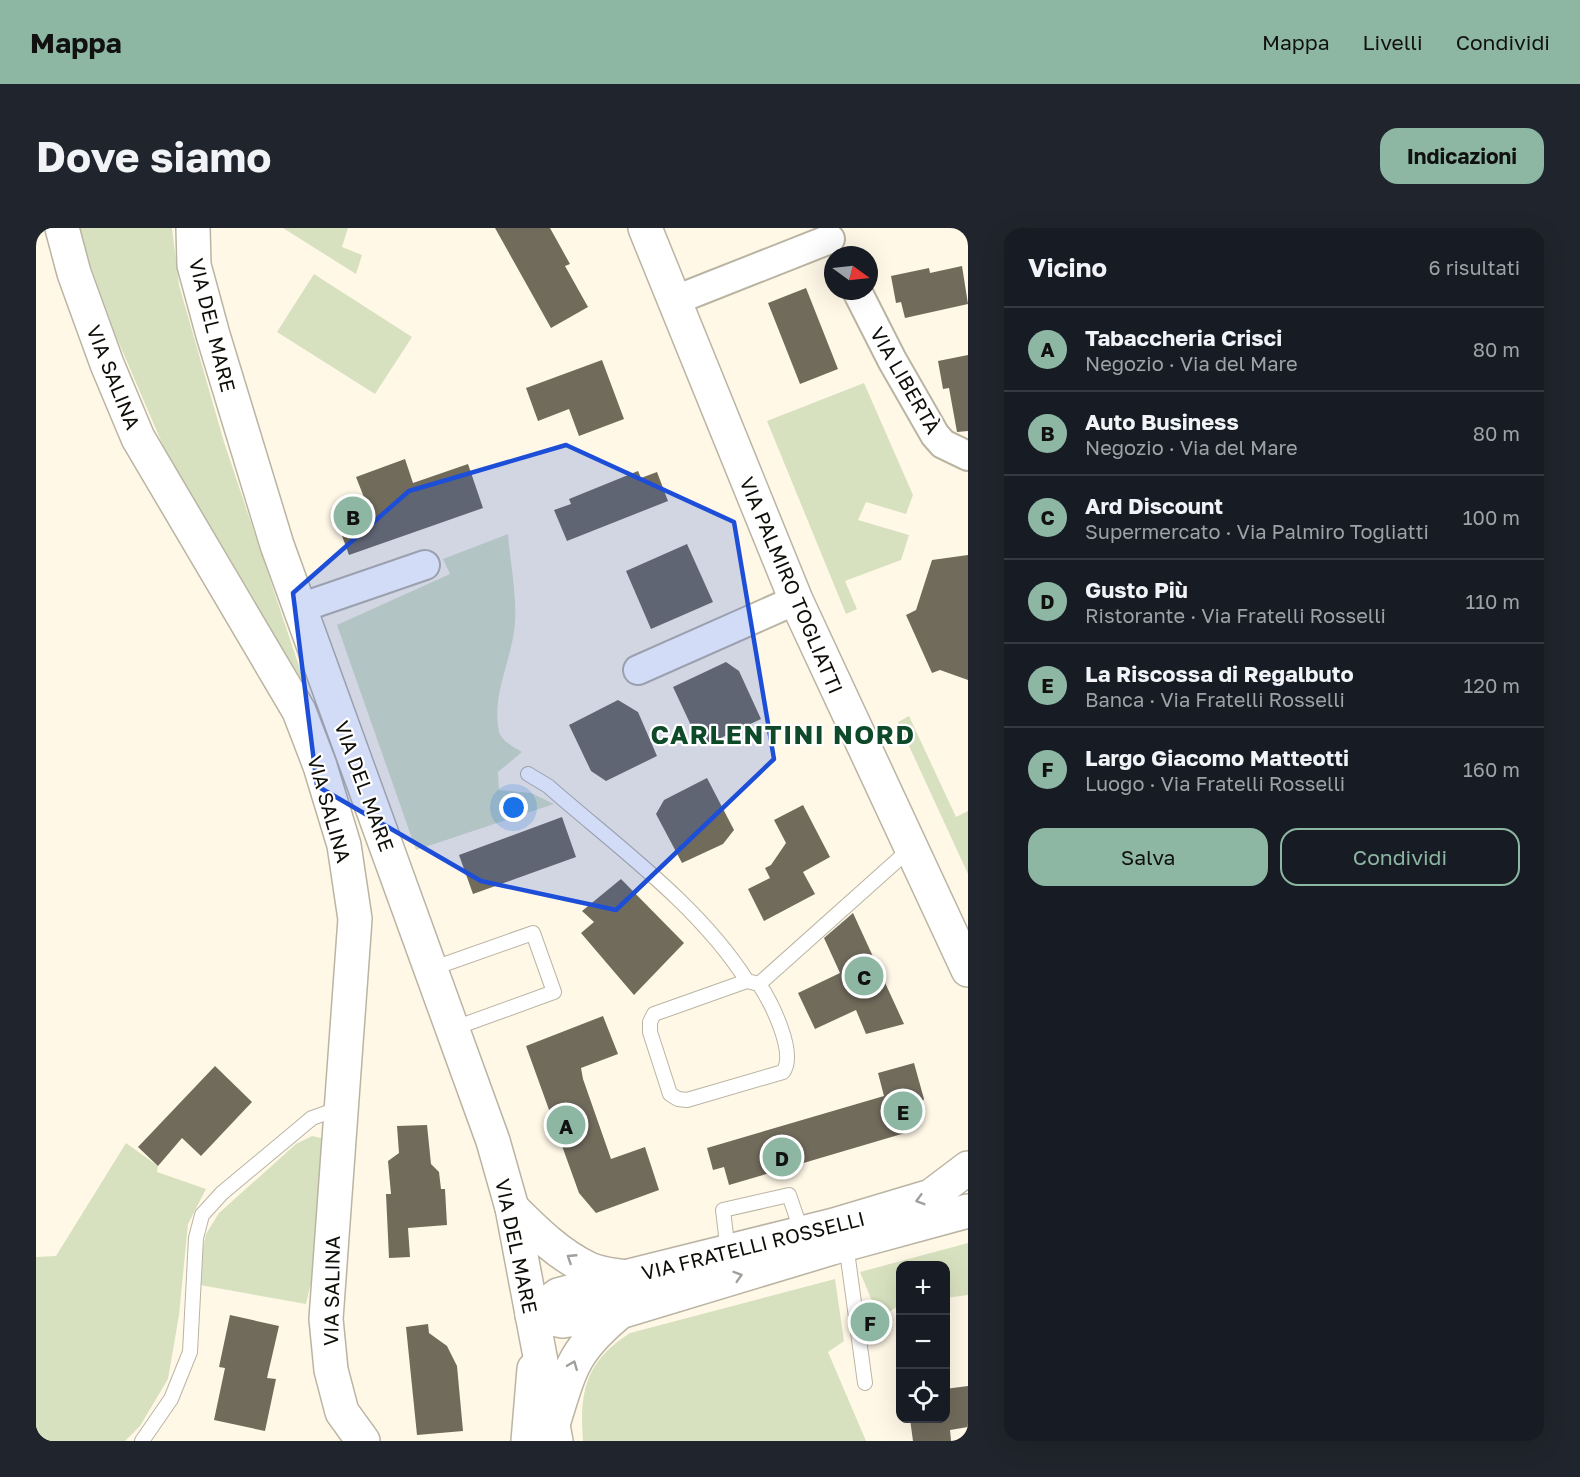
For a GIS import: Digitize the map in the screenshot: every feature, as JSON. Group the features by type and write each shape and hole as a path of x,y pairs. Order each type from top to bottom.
{"main road":[{"name":"VIA SALINA","path":"62,228 74,273 103,354 138,438 299,711 320,766 344,845 355,919 326,1320 331,1370 342,1412 363,1441"},
{"name":"VIA DEL MARE","path":"193,228 194,265 277,545 493,1141 512,1208 534,1329"},
{"name":"VIA PALMIRO TOGLIATTI","path":"645,228 796,600 968,970"},
{"name":"VIA FRATELLI ROSSELLI","path":"512,1208 540,1236 572,1259 591,1270 626,1277 802,1233 931,1196 968,1168"},
{"name":"VIA FRATELLI ROSSELLI","path":"555,1431 577,1355 594,1334 620,1312 846,1244 968,1211"},
{"path":"528,1441 534,1329 544,1303 558,1295 626,1277"},
{"path":"534,1329 563,1321 620,1312"},
{"path":"534,1329 555,1431"}],"street":[{"path":"673,301 832,241"},
{"name":"VIA LIBERTÀ","path":"861,300 935,435 943,444 968,456"},
{"path":"300,608 424,565"},
{"path":"638,670 796,600"}],"lane":[{"path":"528,774 548,786 674,897 728,951 753,982 768,998 789,1053 788,1065 783,1072 687,1100 678,1099 670,1094 650,1032 650,1022 654,1014 753,982 910,849"},
{"path":"431,969 533,933 537,943 554,992 452,1029"},
{"path":"142,1441 171,1399 190,1352 196,1238 202,1215 222,1193 312,1118 342,1107"},
{"path":"846,1244 866,1383"}],"highlighted area":[{"path":"566,445 734,522 774,759 616,910 481,881 317,786 293,593 409,491"}],"green space":[{"path":"77,228 172,228 179,285 224,442 307,690 176,476 116,336"},
{"path":"283,228 348,228 342,247 362,255 356,274"},
{"path":"314,274 412,337 375,394 277,332"},
{"path":"864,383 913,495 906,514 866,502 858,520 909,535 901,560 845,581 857,609 846,614 767,421"},
{"path":"508,534 515,622 511,649 500,690 497,717 502,738 522,752 498,772 499,790 531,793 554,804 416,850 337,625 450,574 443,559"},
{"path":"909,716 956,817 968,811 968,874 898,722"},
{"path":"312,1136 321,1138 323,1145 320,1244 306,1304 200,1285 200,1261 206,1234 219,1213 296,1144"},
{"path":"126,1143 158,1166 157,1172 206,1189 188,1224 179,1315 168,1379 140,1426 125,1441 36,1441 36,1257 56,1256"},
{"path":"968,1243 968,1295 950,1297 950,1261 901,1261"},
{"path":"896,1262 896,1307 879,1318 860,1272"},
{"path":"835,1279 844,1341 828,1352 866,1441 583,1441 582,1407 588,1379 604,1355 630,1333"}],"building":[{"path":"495,228 550,228 570,264 565,266 588,307 551,328"},
{"path":"962,266 968,304 905,318 901,302 896,303 891,276 929,268 930,273"},
{"path":"806,288 838,369 800,384 768,303"},
{"path":"968,355 968,431 957,432 949,388 943,389 938,361"},
{"path":"602,360 624,419 579,436 569,409 538,421 526,388"},
{"path":"405,459 413,483 468,464 483,508 349,555 333,511 365,500 356,477"},
{"path":"638,471 641,478 657,472 668,501 567,541 554,510 571,504 569,499"},
{"path":"687,544 713,602 651,629 626,571"},
{"path":"968,555 968,680 940,670 932,673 906,615 916,610 932,560"},
{"path":"726,662 739,671 761,719 710,743 695,734 673,687"},
{"path":"618,700 638,712 657,756 606,781 591,771 569,725"},
{"path":"707,778 734,830 723,844 682,863 656,814 664,800"},
{"path":"803,805 830,857 803,872 815,894 764,921 748,889 770,878 765,868 771,865 786,843 774,820"},
{"path":"562,817 576,857 473,894 459,855"},
{"path":"621,879 684,943 634,995 581,933 594,922 582,911"},
{"path":"853,913 904,1024 866,1034 856,1010 815,1029 798,993 840,973 824,938"},
{"path":"603,1016 618,1054 581,1068 583,1079 611,1159 645,1147 659,1190 596,1213 579,1193 526,1046"},
{"path":"914,1063 924,1099 905,1133 729,1185 724,1167 713,1170 707,1148 884,1096 878,1073"},
{"path":"215,1066 252,1102 201,1156 182,1138 158,1166 138,1147"},
{"path":"427,1125 431,1164 439,1172 441,1189 445,1189 447,1225 408,1228 410,1257 389,1258 386,1194 391,1194 388,1161 399,1153 397,1126"},
{"path":"230,1315 279,1326 267,1378 276,1379 265,1431 214,1420 225,1368 219,1367"},
{"path":"428,1324 429,1333 447,1346 457,1366 463,1431 417,1435 406,1327"},
{"path":"968,1386 968,1427 950,1430 951,1441 913,1441 911,1423 950,1423 950,1388"}],"place":[{"name":"Auto Business","path":"353,516"},
{"name":"Ard Discount","path":"864,976"},
{"name":"La Riscossa di Regalbuto","path":"903,1111"},
{"name":"Tabaccheria Crisci","path":"566,1125"},
{"name":"Gusto Più","path":"782,1157"},
{"name":"Largo Giacomo Matteotti","path":"870,1322"}],"district":[{"name":"CARLENTINI NORD","path":"783,734"}]}
